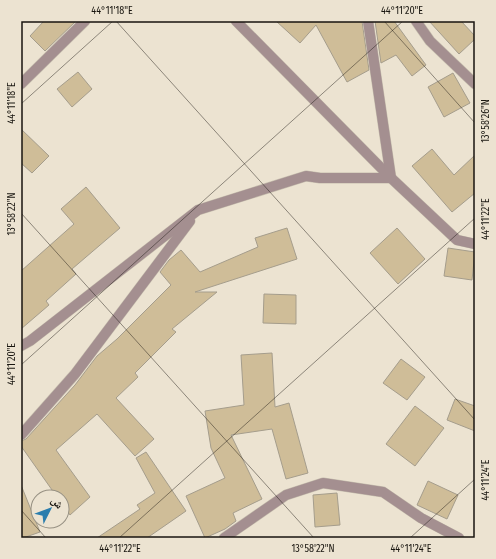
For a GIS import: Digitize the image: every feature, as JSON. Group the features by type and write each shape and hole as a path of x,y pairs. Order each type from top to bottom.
{"street":[{"path":"21,84 85,21"},
{"path":"236,21 391,178 457,240 475,244"},
{"path":"368,21 391,178"},
{"path":"416,21 430,41 475,84"},
{"path":"21,346 30,341 198,210 306,176 320,178 391,178"},
{"path":"21,434 75,374 198,210"},
{"path":"224,538 286,495 323,483 383,492 421,518 459,538"}],"building":[{"path":"44,21 76,21 45,51 30,36"},
{"path":"276,21 362,21 369,70 347,82 316,25 300,43"},
{"path":"375,21 394,21 426,65 412,76 396,55 381,63"},
{"path":"429,21 461,21 475,36 475,39 459,54"},
{"path":"78,72 92,89 72,107 57,89"},
{"path":"453,73 470,103 444,117 428,87"},
{"path":"21,129 49,156 32,173 21,163"},
{"path":"432,149 454,175 475,155 475,193 452,212 412,166"},
{"path":"86,187 120,228 72,269 76,274 46,301 49,305 21,329 21,271 74,224 61,209"},
{"path":"287,228 297,259 195,292 217,292 172,329 176,332 135,373 138,377 116,398 154,439 135,456 97,414 56,450 90,497 70,515 70,489 51,489 21,446 21,441 26,439 75,385 97,356 117,339 171,285 160,272 169,260 181,250 200,272 258,247 255,238"},
{"path":"397,228 425,259 398,284 370,253"},
{"path":"448,248 475,252 472,280 444,276"},
{"path":"264,294 296,295 296,324 263,323"},
{"path":"272,353 275,407 289,403 308,473 286,479 272,429 231,435 262,499 233,513 236,521 225,529 205,538 186,496 225,478 211,448 205,411 244,405 241,355"},
{"path":"401,359 425,377 407,400 383,383"},
{"path":"455,399 475,406 475,431 447,420"},
{"path":"415,406 444,428 415,466 386,444"},
{"path":"146,452 186,511 147,538 97,538 140,509 137,505 155,493 136,458"},
{"path":"428,481 458,495 447,519 417,505"},
{"path":"21,485 30,507 30,529 39,529 40,532 21,538"},
{"path":"337,493 340,525 315,527 313,495"}]}
